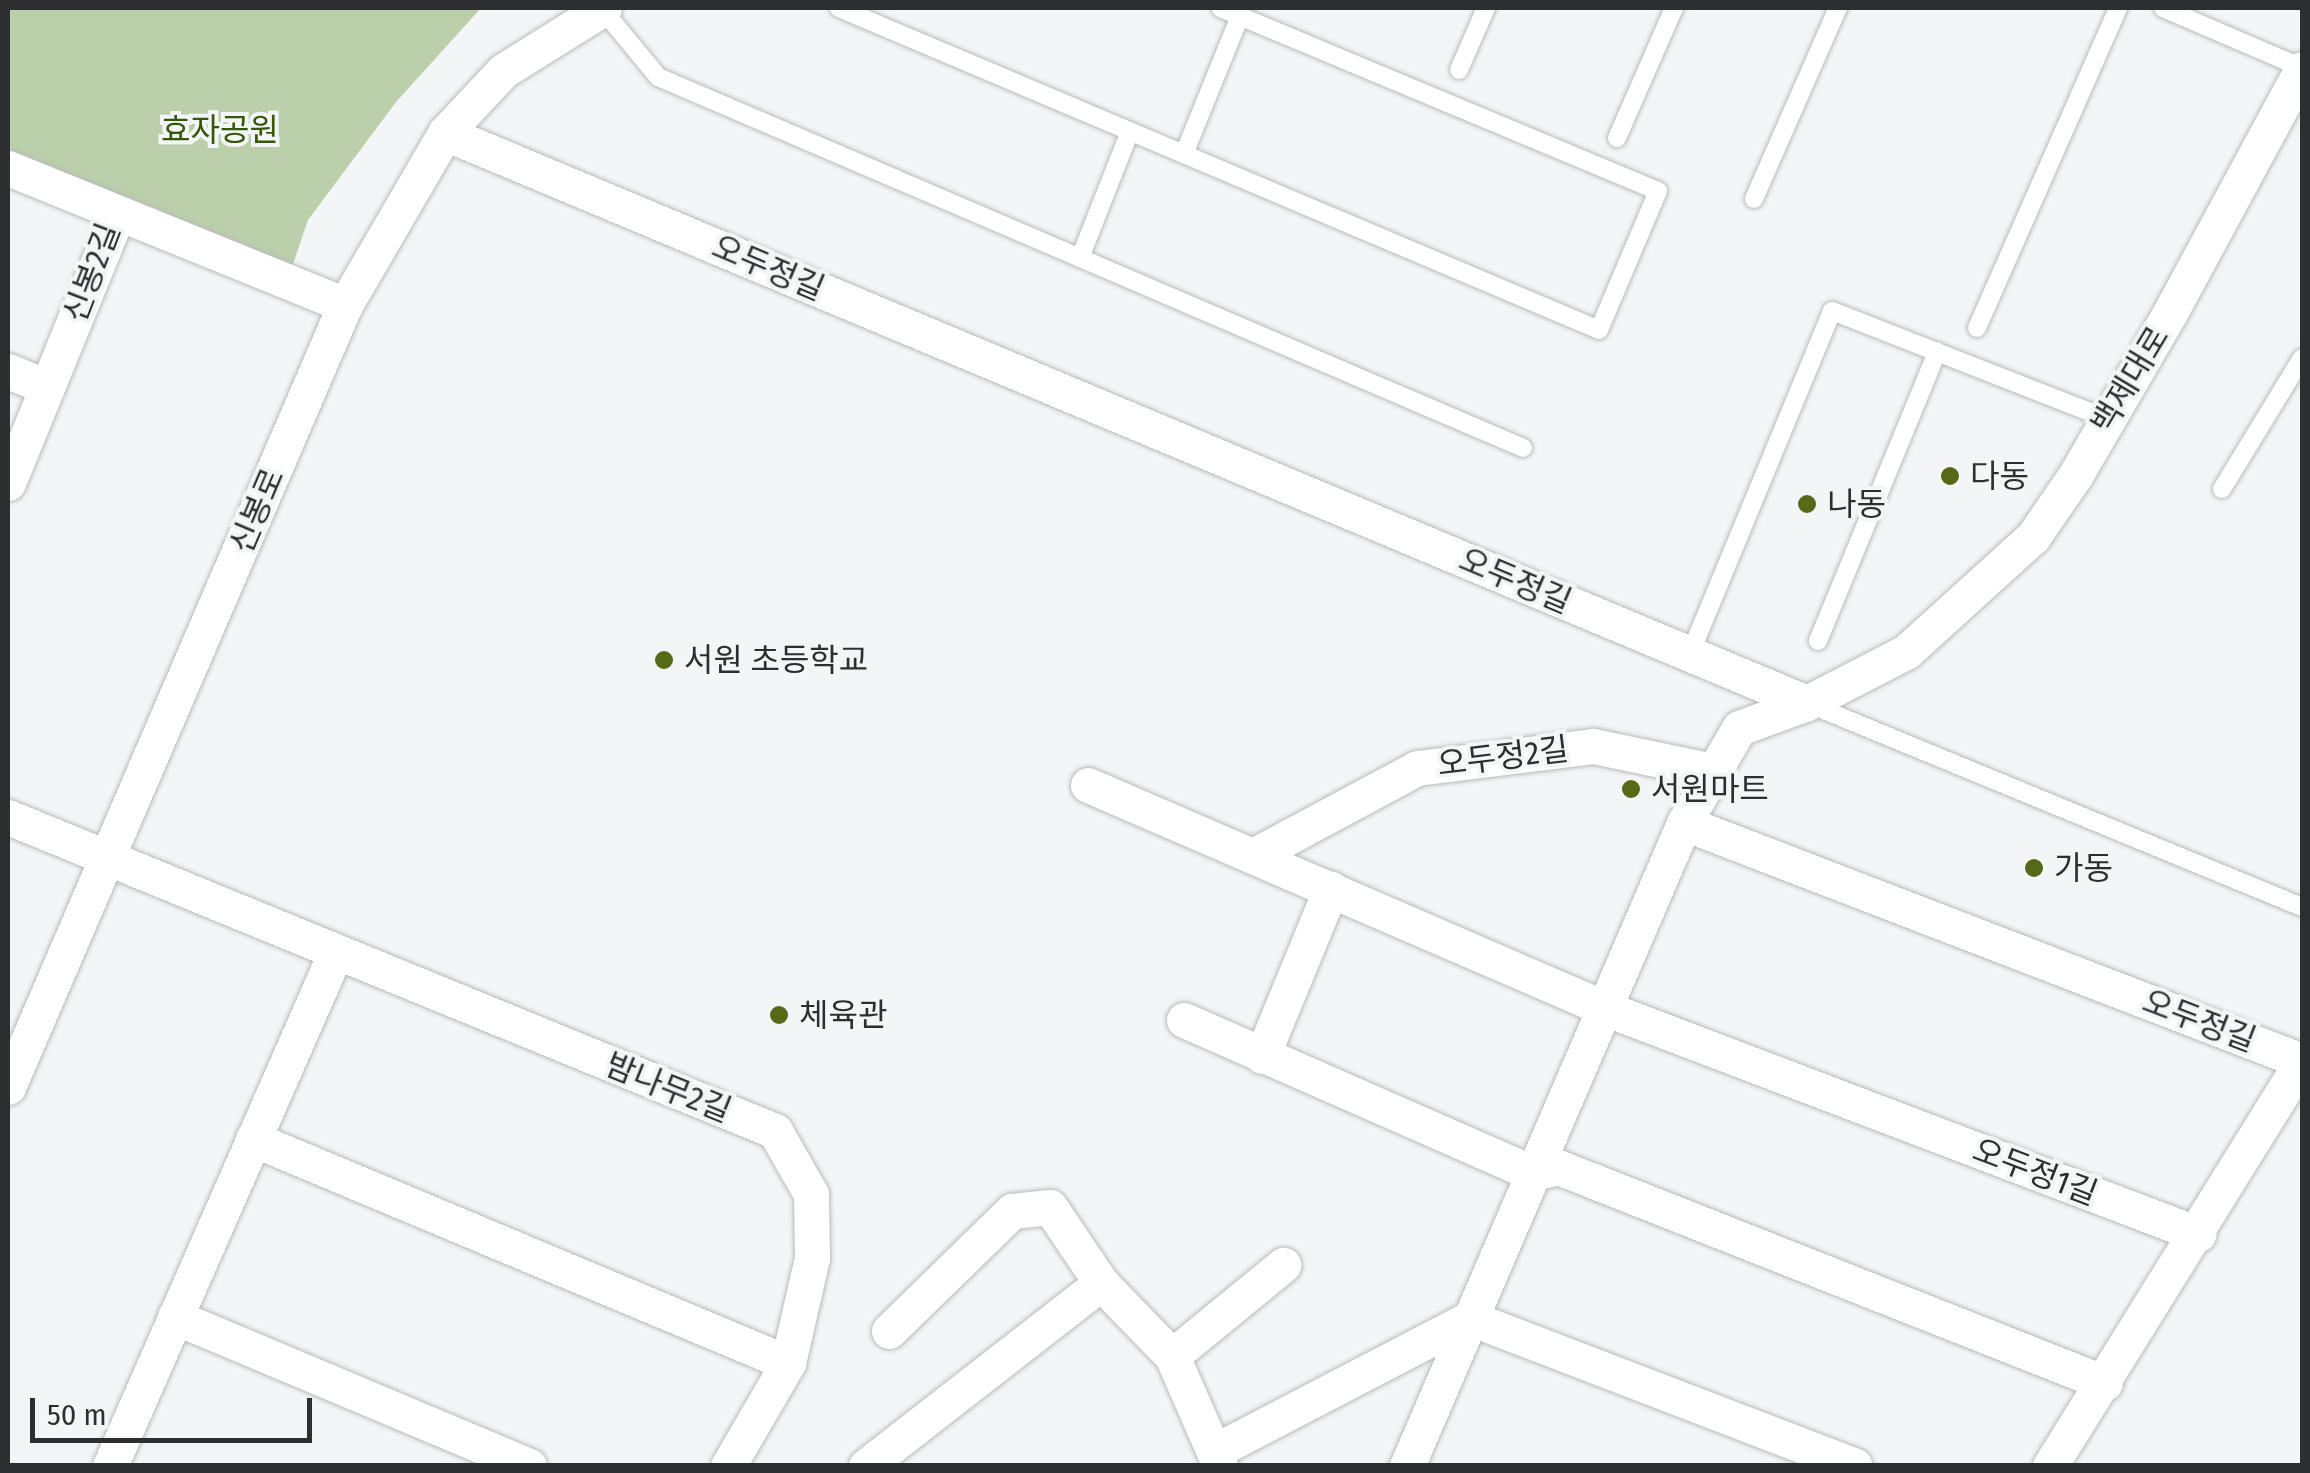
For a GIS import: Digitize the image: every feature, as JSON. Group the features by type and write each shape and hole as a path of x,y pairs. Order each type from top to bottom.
{"street":[{"name":"신봉로","path":"8,1087 345,305 444,132 503,71 603,8"},
{"name":"백제대로","path":"1807,703 1906,652 2033,537 2075,476 2302,69"},
{"name":"오두정길","path":"444,132 1807,703"},
{"name":"신봉2길","path":"8,168 118,213 8,484"},
{"path":"118,213 345,305"},
{"path":"8,371 47,387"},
{"path":"1407,1466 1684,823 1740,728 1807,703"},
{"name":"오두정2길","path":"1253,856 1417,768 1593,746 1712,771"},
{"path":"1088,785 1604,1008"},
{"name":"밤나무2길","path":"8,817 106,861 775,1131 811,1194 812,1258 788,1363 728,1466"},
{"name":"오두정길","path":"1684,823 2302,1061"},
{"path":"1262,1056 1331,889"},
{"path":"110,1466 335,954"},
{"name":"오두정1길","path":"1604,1008 2198,1234"},
{"path":"1184,1020 1533,1174 1558,1167 2105,1383"},
{"path":"2050,1466 2198,1234 2302,1061"},
{"path":"254,1138 788,1363"},
{"path":"889,1332 1012,1211 1050,1207 1101,1283 1172,1356 1218,1458 1470,1318 1855,1466"},
{"path":"1172,1356 1283,1265"},
{"path":"866,1466 1101,1283"},
{"path":"175,1317 529,1466"}],"lane":[{"path":"603,8 658,77 1524,448"},
{"path":"839,8 1599,330 1658,191 1221,8"},
{"path":"1458,70 1486,8"},
{"path":"1617,138 1674,8"},
{"path":"1754,199 1838,8"},
{"path":"1977,328 2118,8"},
{"path":"2169,9 2302,69"},
{"path":"1184,154 1240,16"},
{"path":"1080,258 1130,131"},
{"path":"1690,654 1832,311 2107,419"},
{"path":"1818,641 1937,352"},
{"path":"2222,489 2302,358"},
{"path":"1807,703 2302,907"}],"green space":[{"name":"효자공원","path":"8,8 481,8 396,102 308,220 293,264 271,286 8,169"}],"place":[{"name":"다동","path":"1950,476"},
{"name":"나동","path":"1807,504"},
{"name":"서원 초등학교","path":"664,660"},
{"name":"서원마트","path":"1631,789"},
{"name":"가동","path":"2034,868"},
{"name":"체육관","path":"779,1015"}]}
